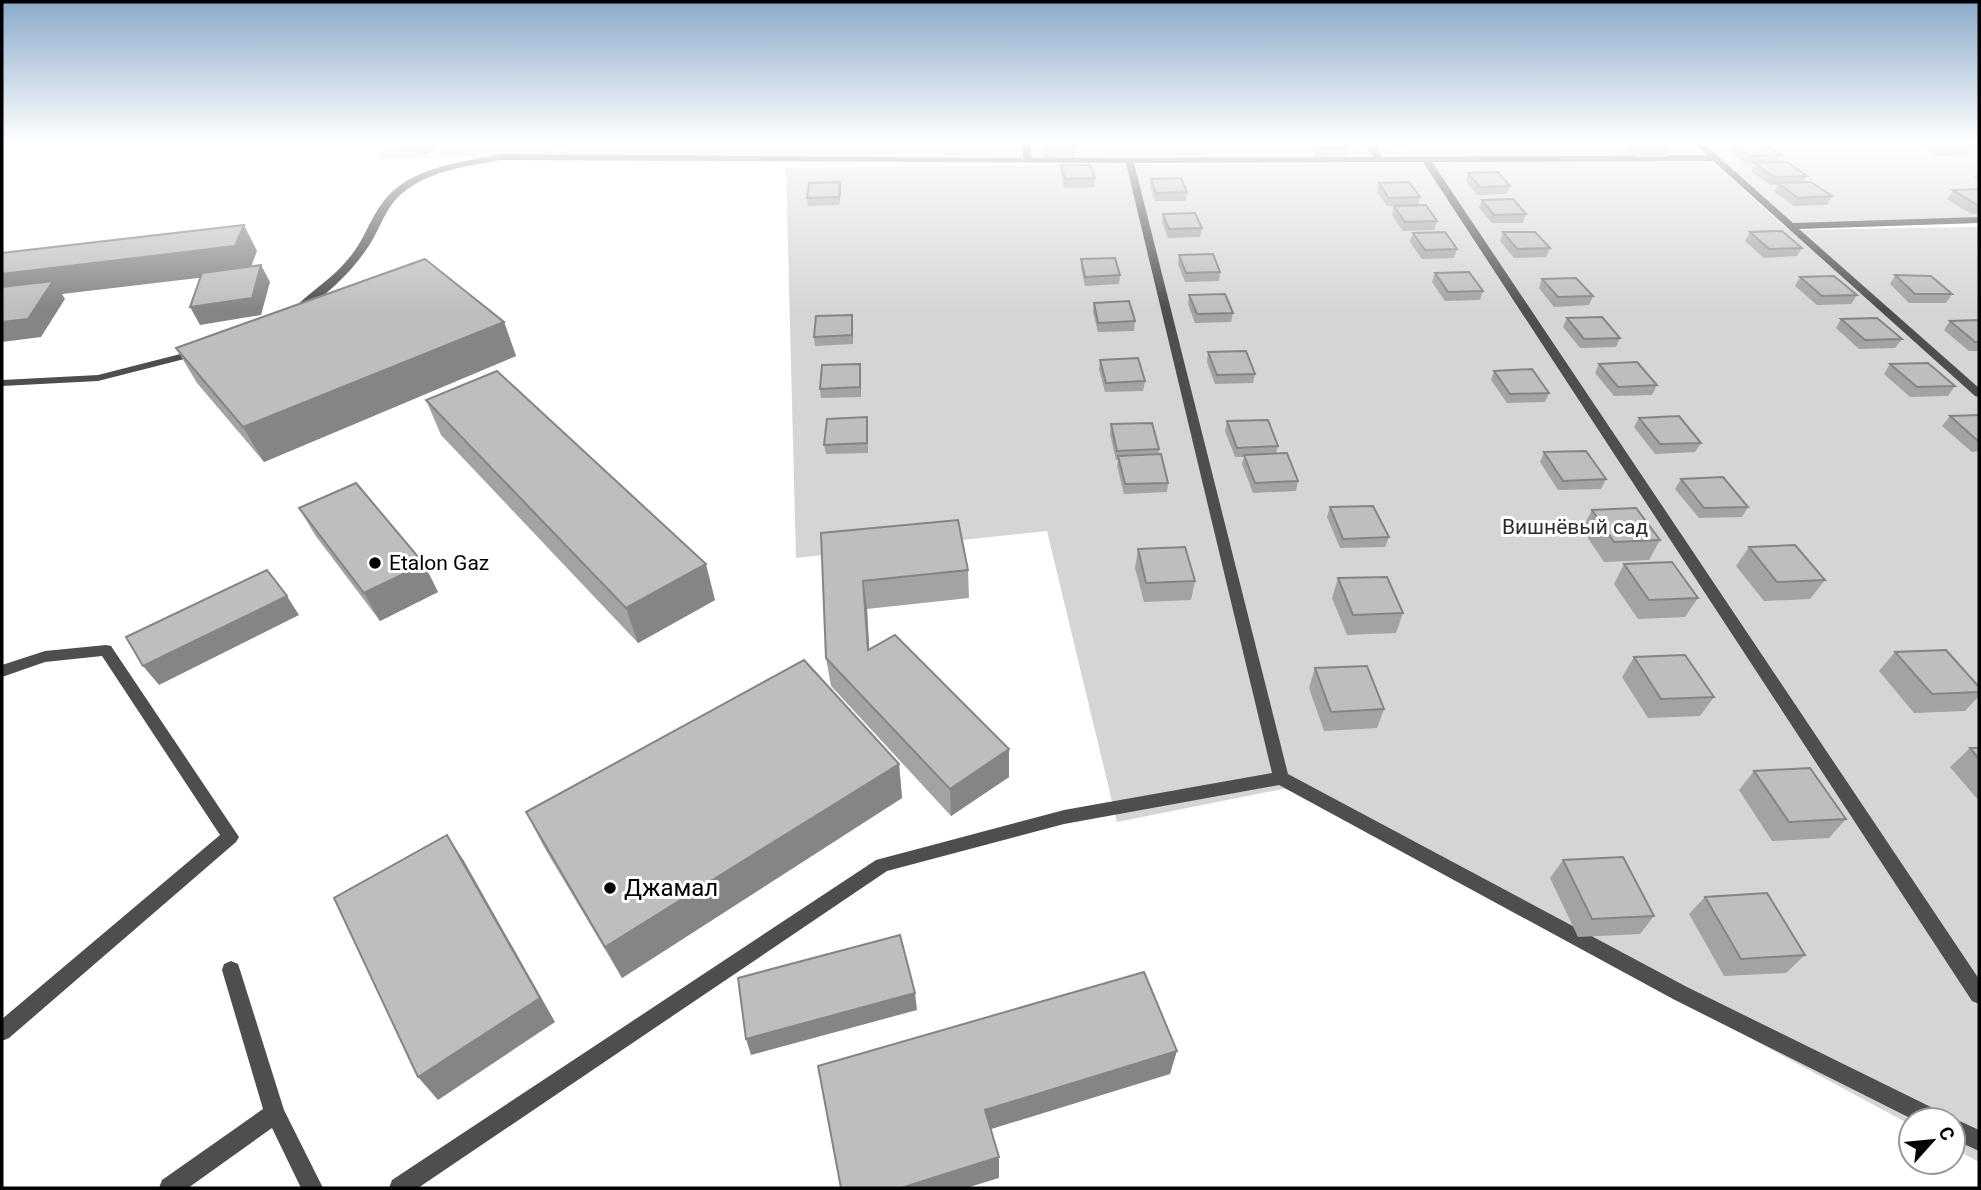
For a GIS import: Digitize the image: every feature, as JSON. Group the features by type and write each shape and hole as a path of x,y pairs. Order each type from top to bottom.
{"lane":[{"path":"292,313 313,300 362,250 391,199"},
{"path":"1138,199 1281,778"},
{"path":"1452,199 1979,995"},
{"path":"1760,199 1979,394"},
{"path":"1792,226 1979,220"},
{"path":"2,383 99,378 211,349"},
{"path":"2,671 45,657 106,650 230,837 2,1031"},
{"path":"400,1188 882,865 1064,817 1281,778 1680,993 1908,1106"},
{"path":"231,970 275,1113 312,1188"},
{"path":"170,1188 275,1113"}],"green space":[{"name":"Вишнёвый сад","path":"787,199 1753,199 1789,230 1979,227 1979,1162 1967,1156 1967,1106 1897,1106 1897,1117 1287,788 1117,822 1047,531 796,558"},
{"path":"1763,199 1979,199 1979,220 1793,226"}],"building":[{"path":"1513,199 1526,214 1494,215 1482,200"},
{"path":"1967,199 1979,199 1977,205"},
{"path":"1426,205 1437,221 1405,222 1394,206"},
{"path":"1195,213 1202,228 1169,229 1163,214"},
{"path":"244,225 235,246 2,274 2,253"},
{"path":"1782,231 1802,248 1769,249 1750,232"},
{"path":"1445,232 1457,249 1425,250 1413,233"},
{"path":"1503,232 1535,232 1550,248 1517,249"},
{"path":"1213,254 1220,272 1186,273 1179,255"},
{"path":"1115,258 1120,275 1085,277 1081,259"},
{"path":"425,259 504,322 243,427 176,348"},
{"path":"261,265 252,298 190,307 202,273"},
{"path":"1469,272 1483,291 1448,292 1435,273"},
{"path":"1895,275 1931,276 1952,294 1915,294"},
{"path":"1834,276 1857,295 1822,296 1800,277"},
{"path":"1576,278 1593,296 1558,297 1542,279"},
{"path":"53,281 28,319 2,322 2,287"},
{"path":"1225,294 1233,313 1197,314 1189,295"},
{"path":"1129,301 1135,321 1098,323 1094,303"},
{"path":"852,315 852,335 814,337 816,316"},
{"path":"1602,317 1620,338 1584,339 1567,318"},
{"path":"1877,318 1902,339 1865,340 1841,319"},
{"path":"1979,320 1979,342 1975,342 1950,321"},
{"path":"1246,351 1255,374 1217,375 1208,352"},
{"path":"1138,358 1145,381 1106,383 1100,360"},
{"path":"1637,362 1657,385 1618,387 1599,364"},
{"path":"1928,363 1955,386 1917,387 1890,364"},
{"path":"860,364 860,387 820,389 822,365"},
{"path":"1532,369 1549,393 1510,394 1494,371"},
{"path":"497,371 706,564 626,608 426,400"},
{"path":"1979,415 1979,442 1950,416"},
{"path":"1679,416 1701,443 1660,444 1639,418"},
{"path":"867,417 867,443 824,445 827,419"},
{"path":"1268,420 1278,446 1237,448 1227,421"},
{"path":"1152,423 1159,449 1117,451 1111,424"},
{"path":"1586,451 1606,479 1563,481 1544,452"},
{"path":"1287,453 1298,481 1255,483 1244,455"},
{"path":"1161,454 1168,483 1125,484 1118,456"},
{"path":"1723,477 1748,507 1704,508 1681,479"},
{"path":"356,483 424,564 364,593 299,508"},
{"path":"1373,506 1389,537 1343,539 1330,507"},
{"path":"1636,508 1660,540 1614,542 1592,510"},
{"path":"958,520 968,570 863,581 868,650 895,635 1009,749 950,789 826,658 821,533"},
{"path":"1795,545 1825,580 1777,582 1749,547"},
{"path":"1185,547 1195,581 1146,583 1138,549"},
{"path":"1672,562 1698,598 1649,600 1624,564"},
{"path":"267,570 287,596 143,666 126,637"},
{"path":"1387,577 1403,613 1353,615 1338,578"},
{"path":"1946,650 1979,687 1979,692 1932,694 1895,652"},
{"path":"1685,655 1714,697 1661,699 1634,657"},
{"path":"804,660 899,764 605,947 526,812"},
{"path":"1367,666 1384,709 1331,712 1315,668"},
{"path":"1970,748 1979,748 1979,759"},
{"path":"1810,768 1846,819 1789,822 1754,771"},
{"path":"447,835 540,998 418,1077 334,898"},
{"path":"1623,857 1654,916 1592,919 1563,860"},
{"path":"1767,893 1805,955 1741,959 1705,897"},
{"path":"900,935 915,993 746,1039 738,978"},
{"path":"1144,972 1177,1051 985,1110 999,1157 901,1188 841,1188 818,1066"}],"place":[{"name":"Etalon Gaz","path":"375,563"},
{"name":"Джамал","path":"610,888"}]}
